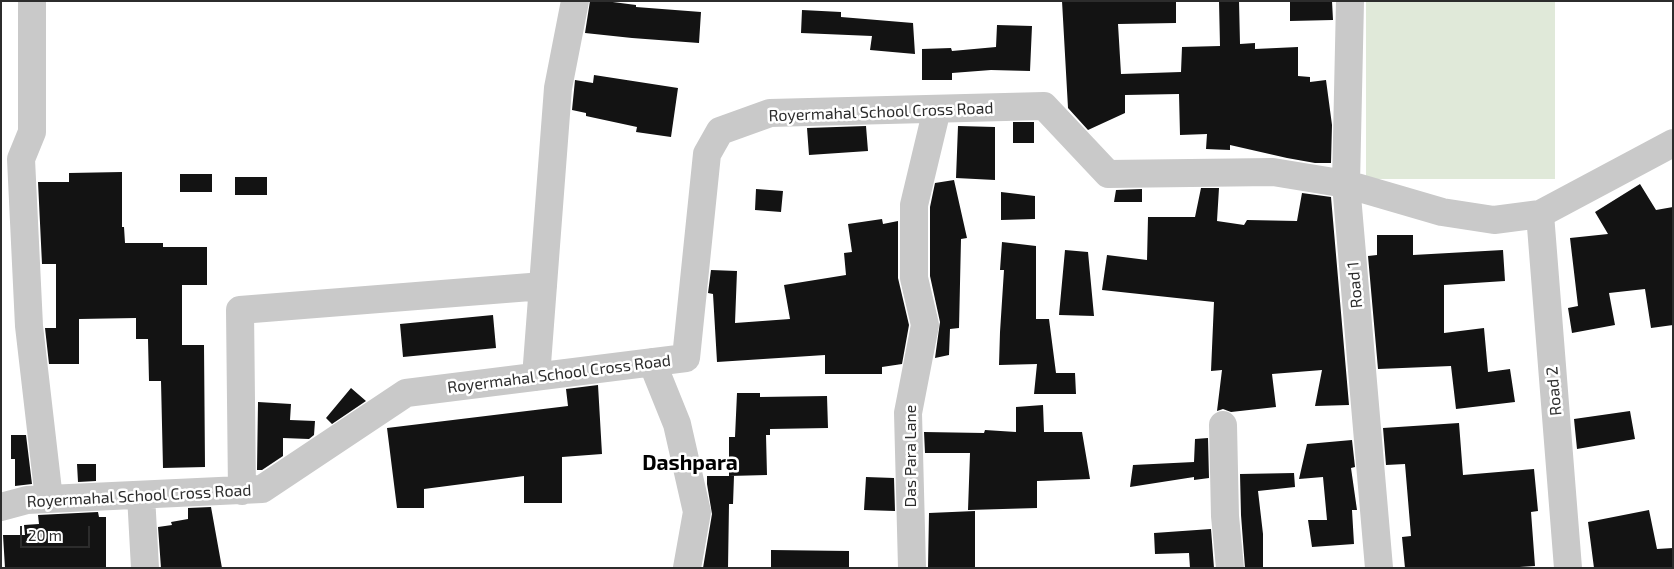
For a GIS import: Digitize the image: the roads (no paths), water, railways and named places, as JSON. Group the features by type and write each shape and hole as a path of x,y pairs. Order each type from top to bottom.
{"street":[{"path":"32,1 32,132 21,159 29,326 49,499"},
{"path":"536,377 558,88 575,1"},
{"name":"Road 1","path":"1350,1 1346,184 1379,568"},
{"name":"Royermahal School Cross Road","path":"1,507 27,500 262,489 406,393 686,358 707,154 720,131 770,113 1044,106 1108,174 1273,172 1346,184 1442,212 1485,219 1494,220 1540,214"},
{"name":"Das Para Lane","path":"912,568 908,413 925,325 914,278 914,205 937,109"},
{"path":"1540,214 1673,143"},
{"name":"Road 2","path":"1540,214 1568,568"},
{"path":"242,490 240,310 543,286"},
{"path":"652,362 678,424 696,512 687,568"},
{"path":"1223,425 1225,516 1230,568"},
{"path":"141,495 145,568"}],"district":[{"name":"Dashpara","path":"690,463"}]}
